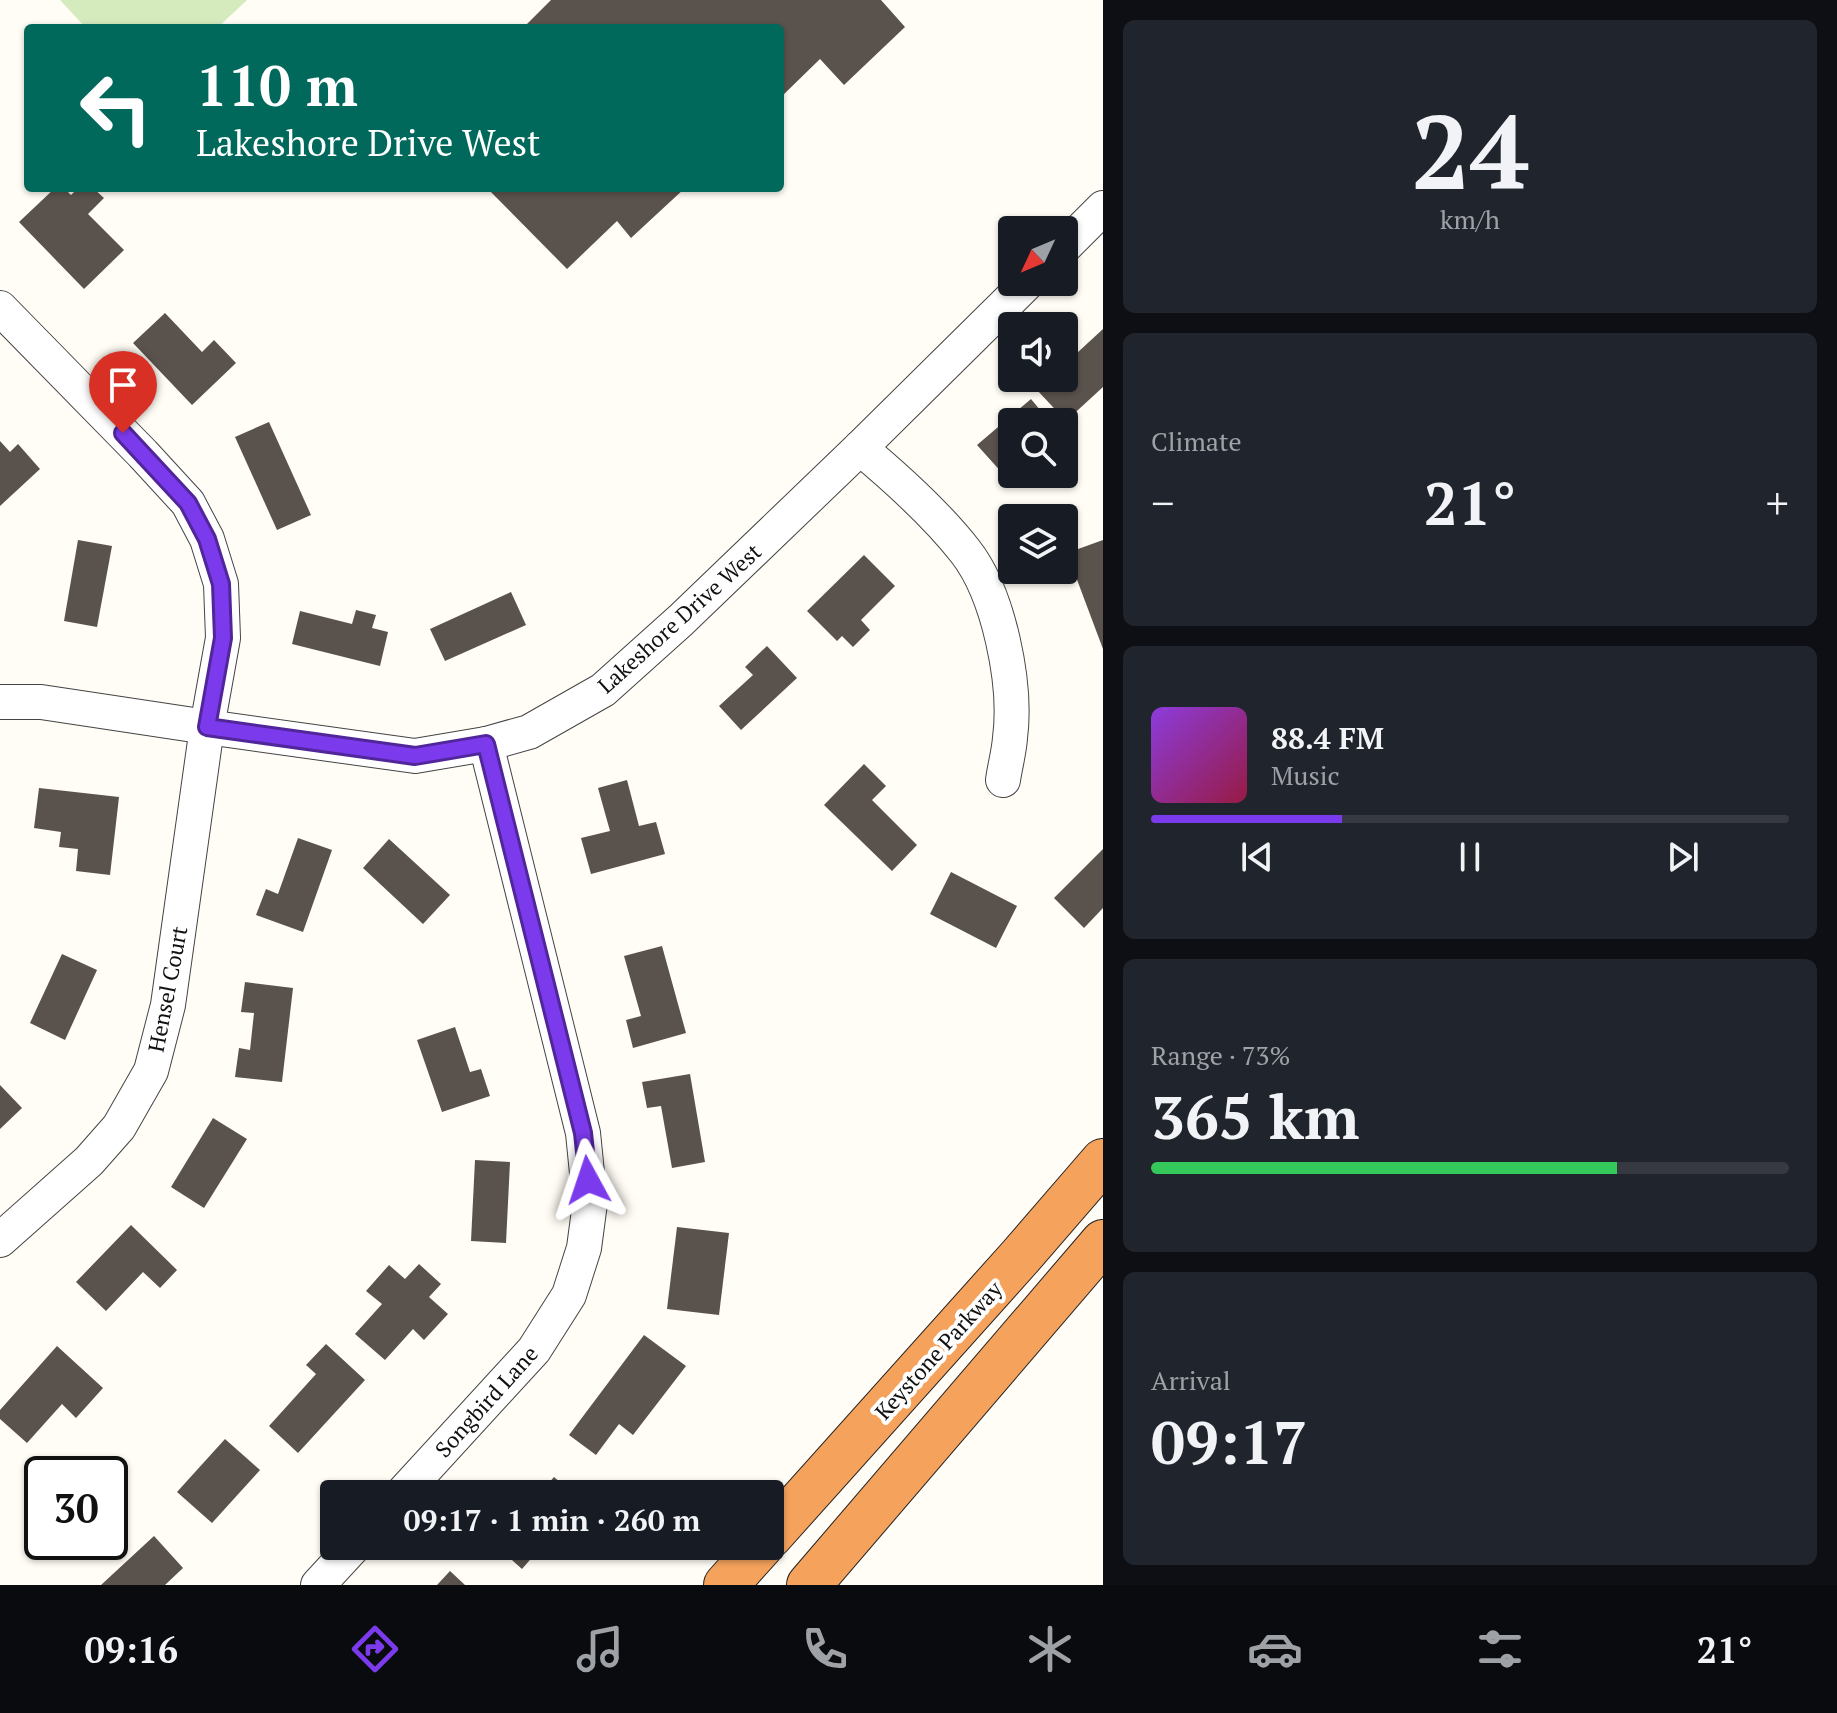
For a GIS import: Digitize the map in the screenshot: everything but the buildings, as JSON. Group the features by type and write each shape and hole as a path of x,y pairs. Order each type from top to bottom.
{"highway":[{"path":"1020,1257 1103,1150"},
{"name":"Keystone Parkway","path":"784,1520 1103,1161"},
{"path":"809,1585 1103,1244"},
{"path":"726,1585 748,1560"}],"street":[{"path":"1078,233 1103,208"},
{"name":"Lakeshore Drive West","path":"0,702 41,702 415,756 486,744 529,732 603,690 681,620 1014,296"},
{"name":"Hensel Court","path":"0,308 188,503 207,539 221,584 223,638 207,727 168,1005 151,1071 119,1127 89,1161 0,1240"},
{"path":"860,448 918,501 966,552 992,600 1010,685 1011,735 1003,780"},
{"name":"Songbird Lane","path":"415,1480 534,1350 569,1295 584,1248 590,1203 583,1133 486,744"},
{"path":"318,1585 341,1560"}],"green space":[{"path":"60,0 247,0 221,24 82,24"}],"route":[{"path":"123,433 188,503 207,539 221,584 223,638 207,727 415,756 486,744 583,1133 588,1180"}]}
